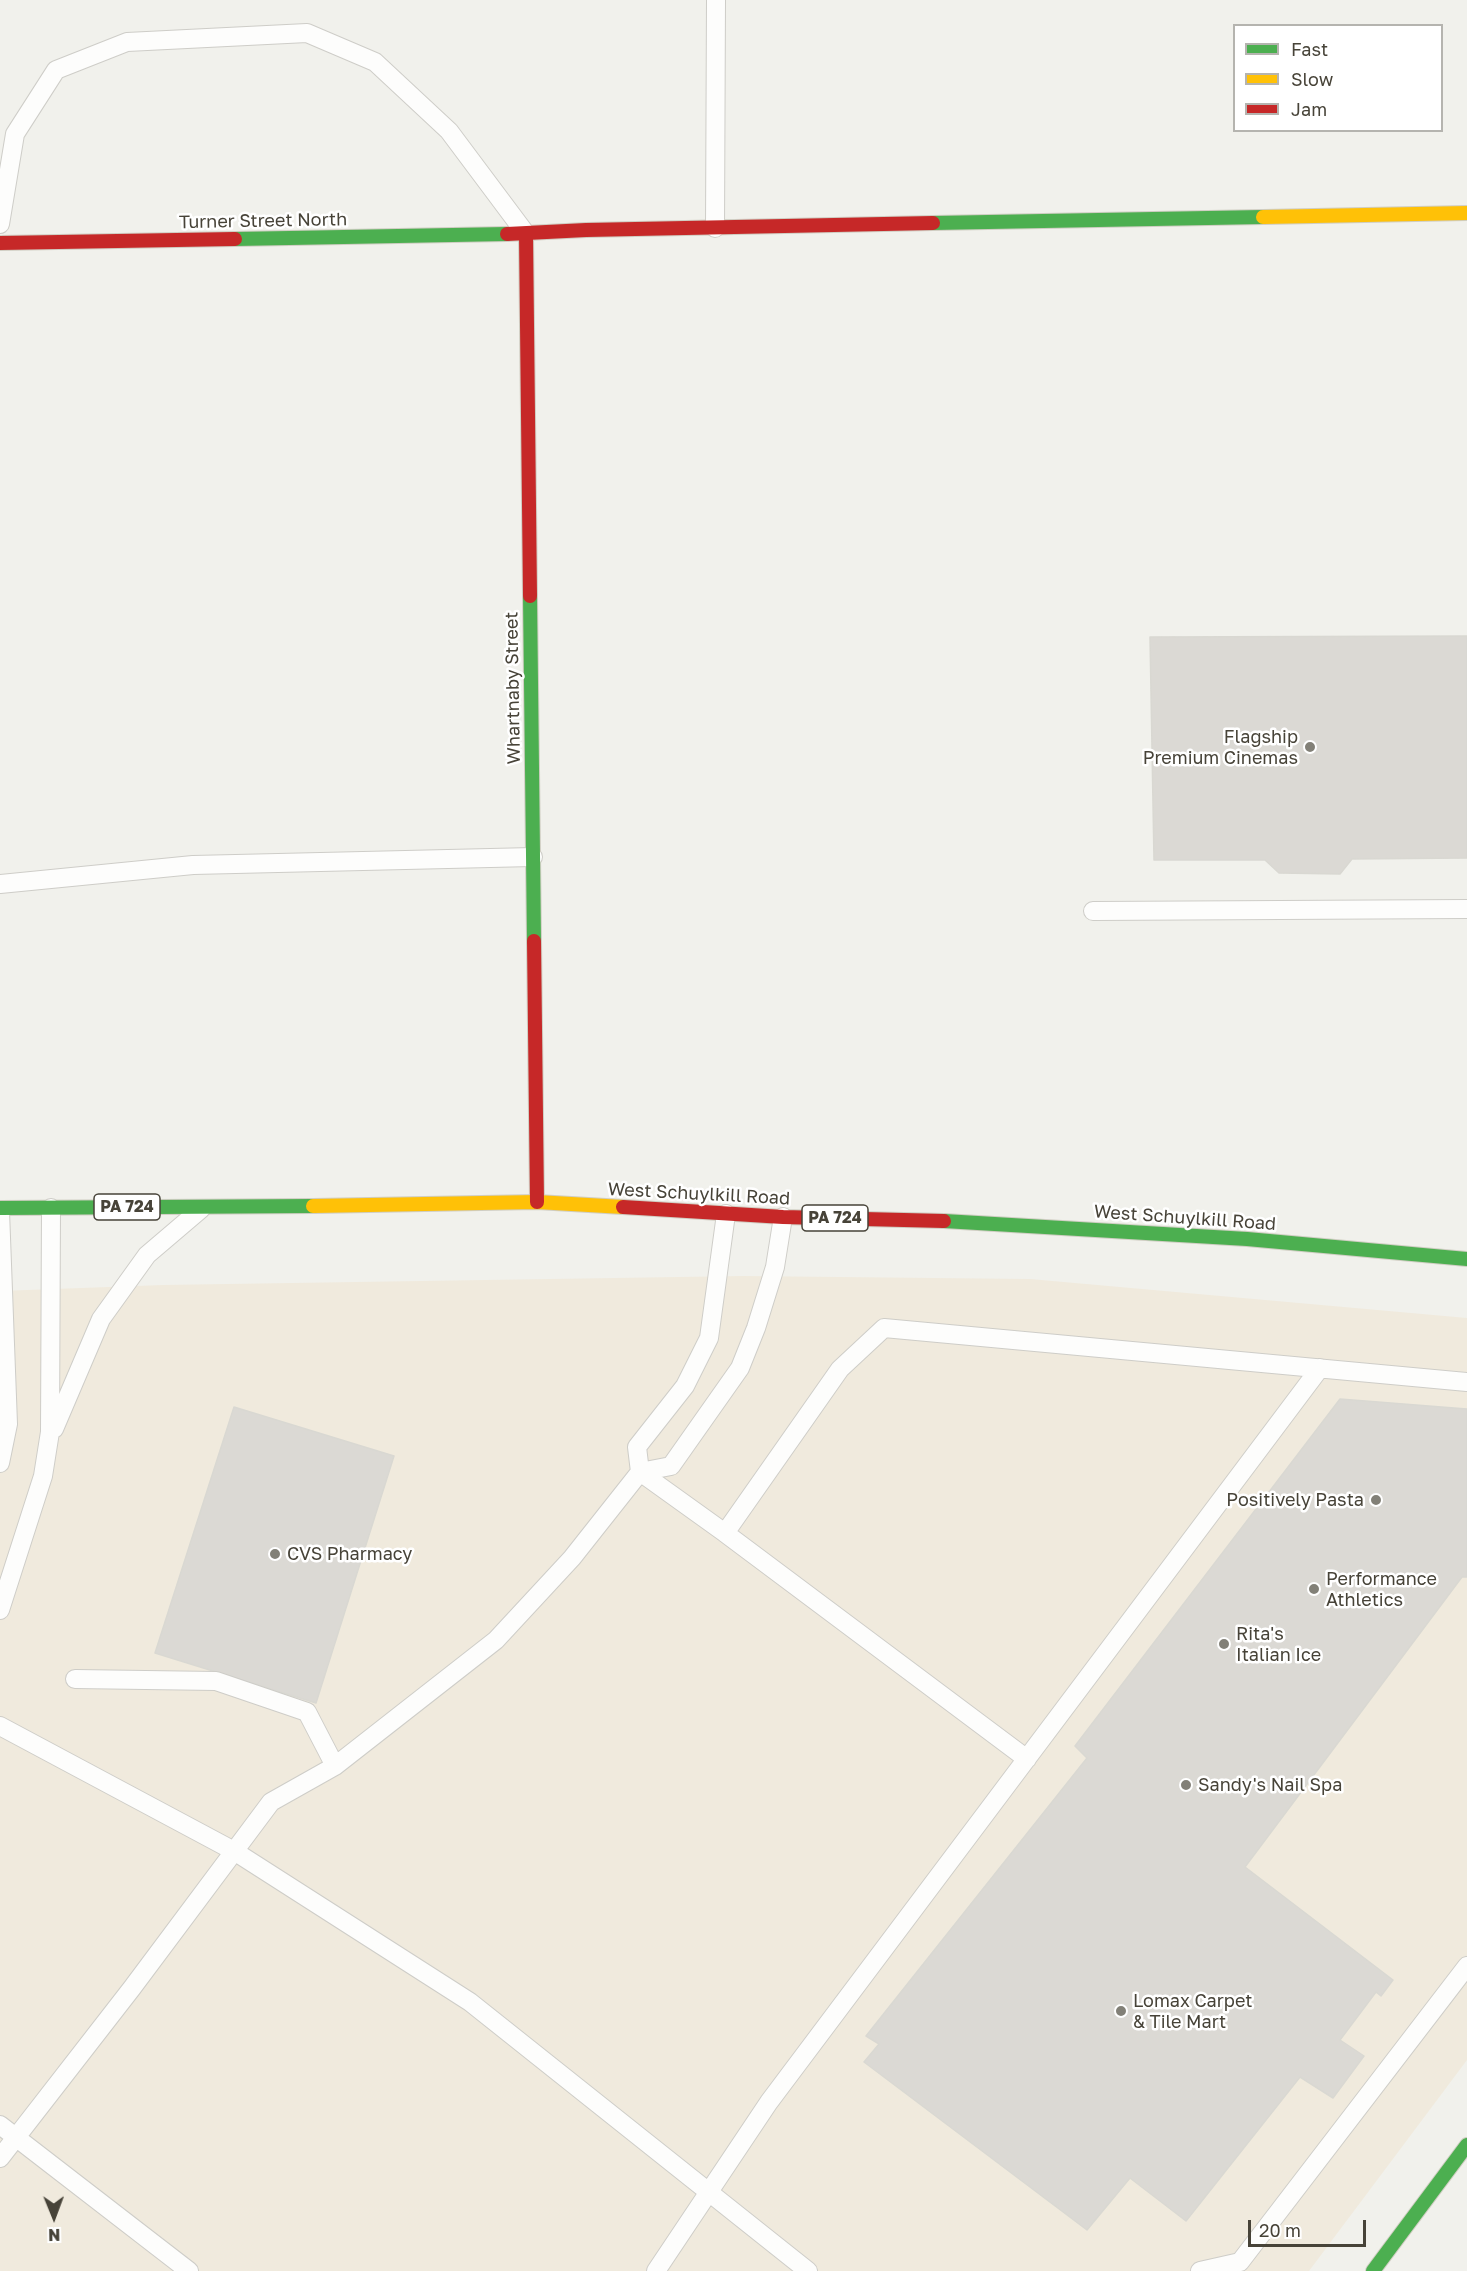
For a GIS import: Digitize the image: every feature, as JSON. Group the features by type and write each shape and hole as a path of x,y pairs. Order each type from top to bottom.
{"street":[{"path":"526,234 586,230 1467,213"},
{"name":"Turner Street North","path":"0,243 526,234"},
{"name":"Whartnaby Street","path":"526,234 537,1202"},
{"name":"West Schuylkill Road","path":"0,1210 537,1202 783,1217 930,1220 1246,1239 1467,1259"},
{"path":"1373,2271 1467,2145"}],"lane":[{"path":"715,228 716,0"},
{"path":"0,224 15,134 56,70 127,42 307,33 375,62 449,131 526,234"},
{"path":"0,884 193,865 533,857"},
{"path":"1092,911 1467,909"},
{"path":"50,1438 101,1319 147,1255 203,1207"},
{"path":"0,1610 43,1476 50,1438 51,1208"},
{"path":"0,1210 8,1424 0,1463"},
{"path":"726,1214 709,1338 685,1386 637,1447 640,1472 1027,1759"},
{"path":"0,2158 272,1802 334,1766 496,1640 572,1558 640,1472 671,1466 740,1368 756,1328 775,1267 783,1217"},
{"path":"725,1533 840,1369 884,1328 1467,1382"},
{"path":"656,2271 769,2102 1320,1368"},
{"path":"75,1679 216,1681 307,1712 334,1766"},
{"path":"0,1726 234,1851 470,2002 808,2271"},
{"path":"1200,2271 1240,2262 1467,1966"},
{"path":"0,2126 189,2271"}],"shaded area":[{"path":"743,1276 1030,1279 1467,1318 1467,2060 1309,2271 0,2271 0,1291 163,1285"}],"building":[{"name":"Flagship Premium Cinemas","path":"1467,636 1467,858 1352,859 1340,874 1279,873 1265,860 1154,860 1150,637"},
{"path":"1340,1399 1467,1409 1467,1577 1462,1577 1245,1867 1393,1980 1381,1996 1376,1992 1340,2040 1364,2056 1333,2098 1300,2077 1186,2221 1130,2178 1087,2230 864,2062 879,2044 866,2036 1087,1758 1075,1746"},
{"name":"CVS Pharmacy","path":"234,1407 394,1456 316,1703 155,1653"}],"traffic: fast":[{"path":"933,223 1263,217"},
{"path":"235,239 507,234"},
{"path":"530,596 534,941"},
{"path":"0,1208 313,1206"},
{"path":"944,1221 1247,1239 1467,1259"},
{"path":"1373,2271 1467,2145"}],"traffic: slow":[{"path":"1263,217 1467,213"},
{"path":"313,1206 537,1202 623,1207"}],"traffic: jam":[{"path":"507,234 586,230 933,223"},
{"path":"526,234 530,596"},
{"path":"0,243 235,239"},
{"path":"534,941 537,1202"},
{"path":"623,1207 783,1217 944,1221"}],"place":[{"name":"Flagship Premium Cinemas","path":"1310,747"},
{"name":"Positively Pasta","path":"1376,1500"},
{"name":"CVS Pharmacy","path":"275,1554"},
{"name":"Performance Athletics","path":"1314,1589"},
{"name":"Rita's Italian Ice","path":"1224,1644"},
{"name":"Sandy's Nail Spa","path":"1186,1785"},
{"name":"Lomax Carpet & Tile Mart","path":"1121,2011"}]}
